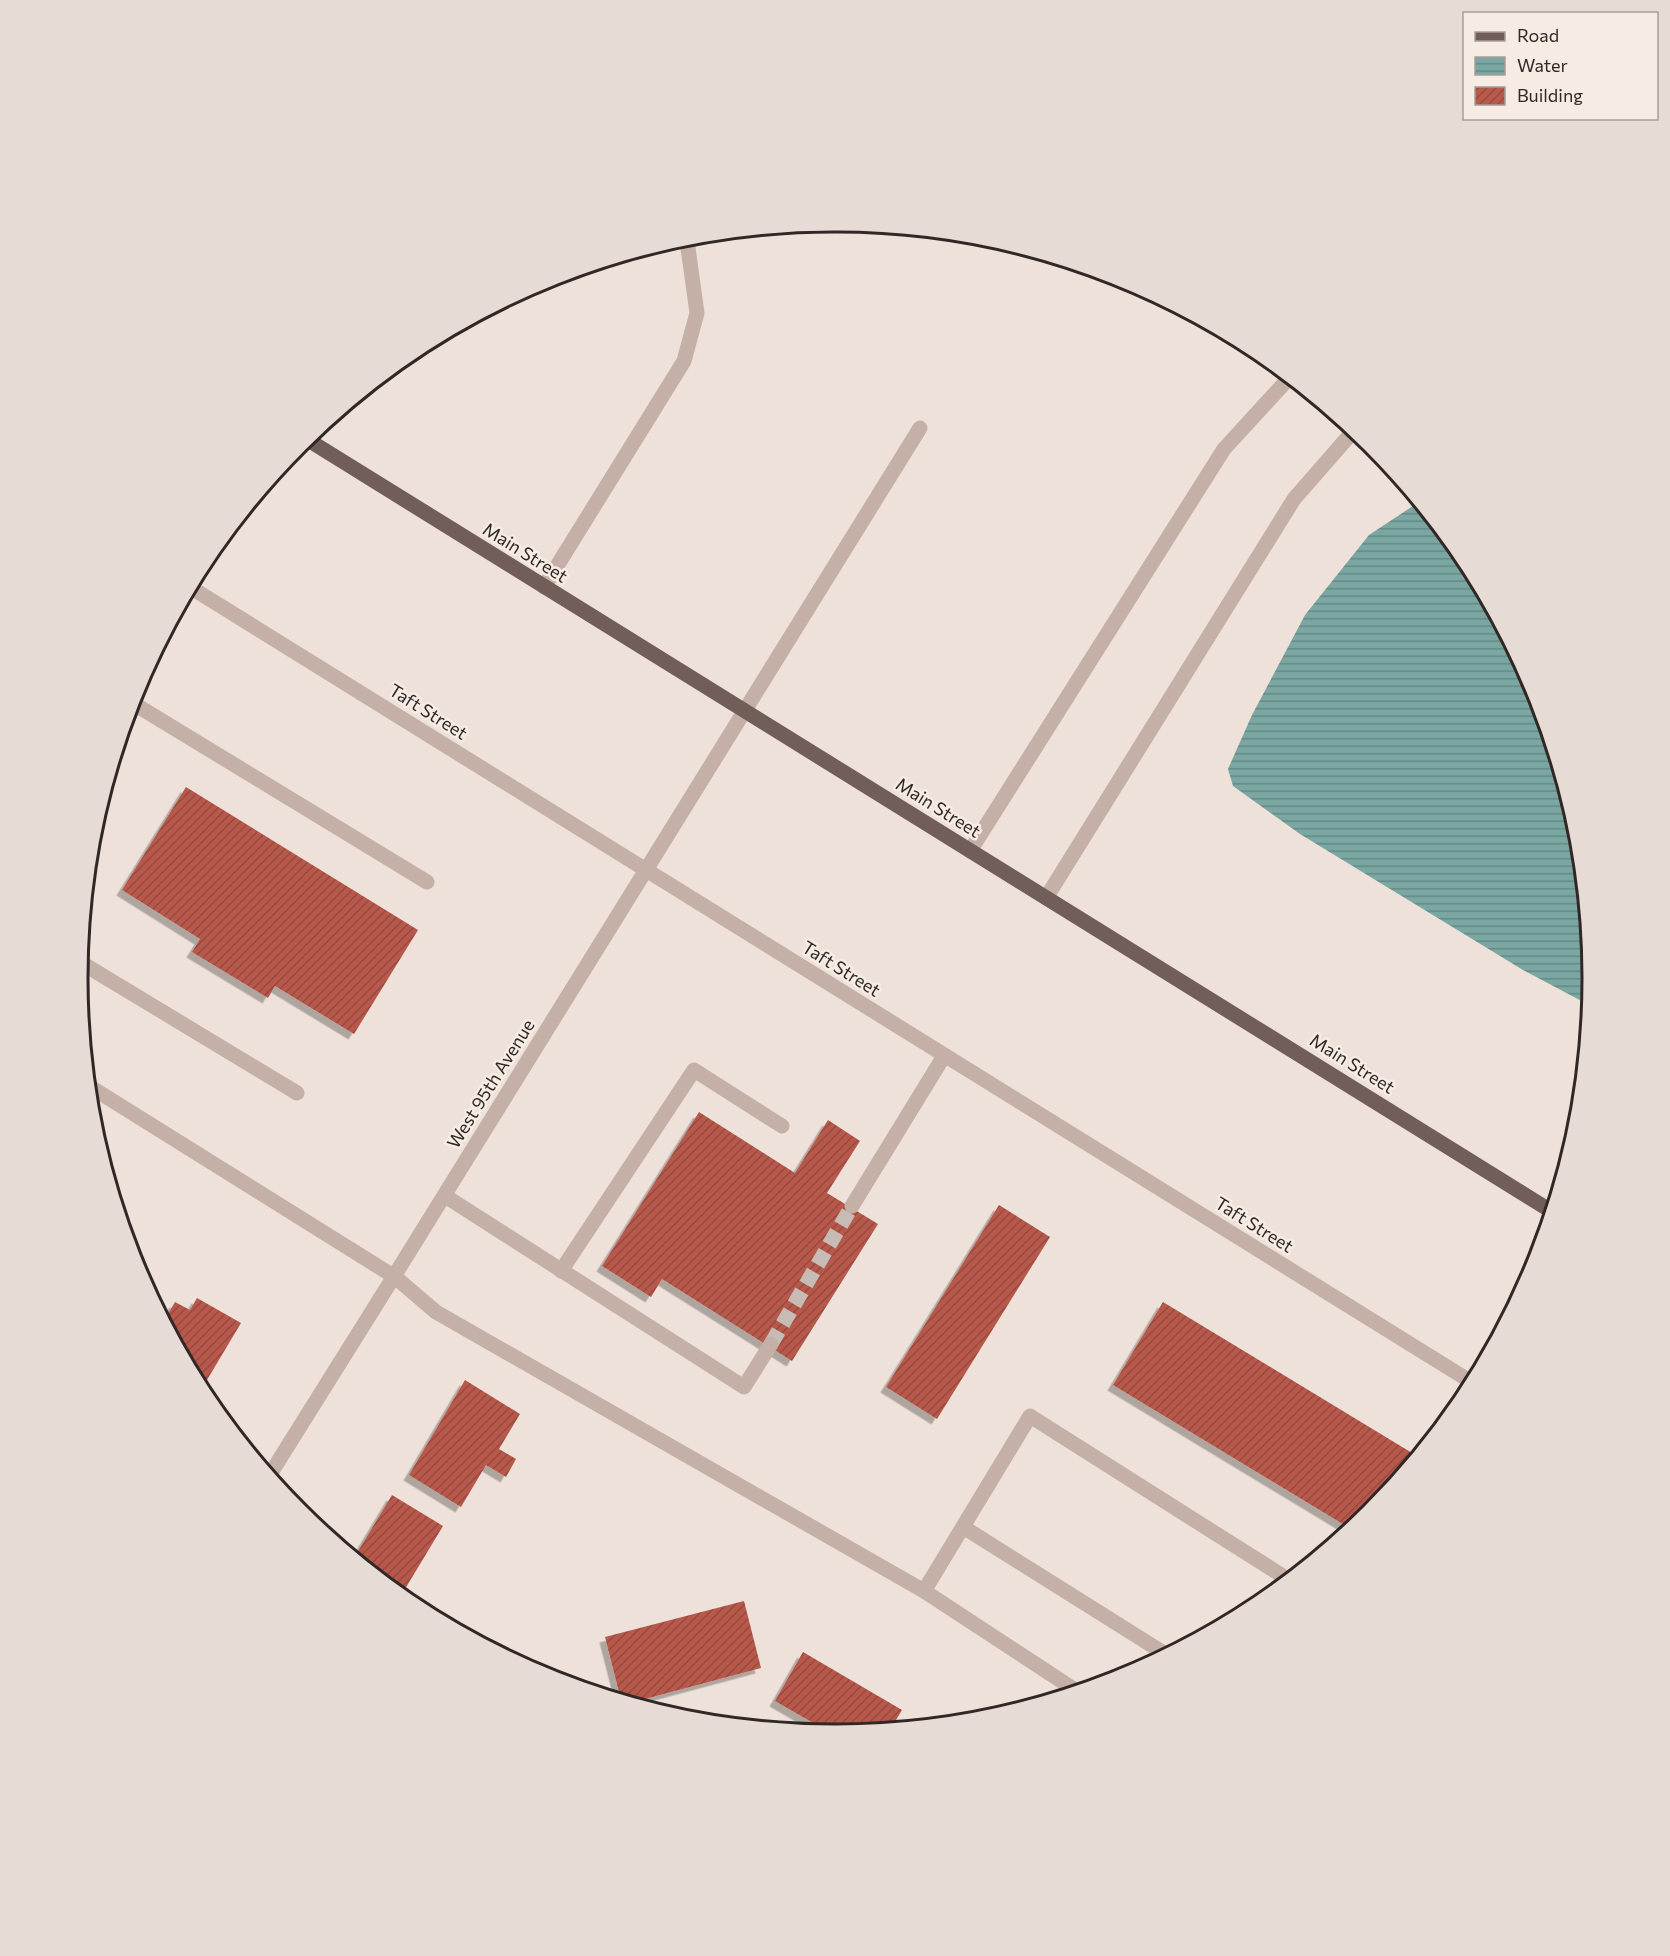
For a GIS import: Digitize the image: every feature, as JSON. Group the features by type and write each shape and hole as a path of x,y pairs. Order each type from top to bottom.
{"main road":[{"name":"Main Street","path":"314,444 1545,1207"}],"street":[{"path":"544,587 684,361 697,312 688,246"},
{"path":"970,851 1224,449 1285,383"},
{"name":"West 95th Avenue","path":"273,1469 395,1277 920,428"},
{"path":"1046,898 1293,499 1348,437"},
{"name":"Taft Street","path":"197,591 1465,1378"},
{"path":"140,707 427,882"},
{"path":"88,967 297,1093"},
{"path":"852,1206 944,1056"},
{"path":"561,1271 694,1070 782,1126"},
{"path":"98,1091 395,1277 436,1312 924,1591 1070,1687"},
{"path":"445,1196 744,1388 771,1344"},
{"path":"924,1591 1030,1416 1282,1575"},
{"path":"963,1527 1160,1650"}],"water":[{"path":"1413,506 1456,563 1505,648 1542,738 1567,832 1580,929 1581,1001 1523,970 1300,834 1233,786 1228,769 1252,715 1305,615 1369,535"}],"building":[{"path":"186,787 418,930 354,1034 275,986 268,998 192,952 200,939 122,890"},
{"path":"699,1112 795,1173 828,1120 860,1141 827,1193 878,1224 792,1361 662,1279 651,1297 602,1266"},
{"path":"999,1205 1050,1237 937,1419 886,1387"},
{"path":"197,1298 241,1323 207,1381 168,1314 175,1302 190,1310"},
{"path":"1163,1302 1411,1452 1363,1506 1343,1524 1113,1385"},
{"path":"465,1380 520,1414 499,1449 516,1459 506,1477 486,1465 461,1507 409,1475"},
{"path":"392,1495 443,1526 405,1588 358,1551"},
{"path":"744,1601 761,1668 644,1699 619,1692 605,1637"},
{"path":"803,1652 902,1710 895,1722 814,1724 775,1701"}],"tunnel":[{"path":"771,1344 852,1206"}]}
